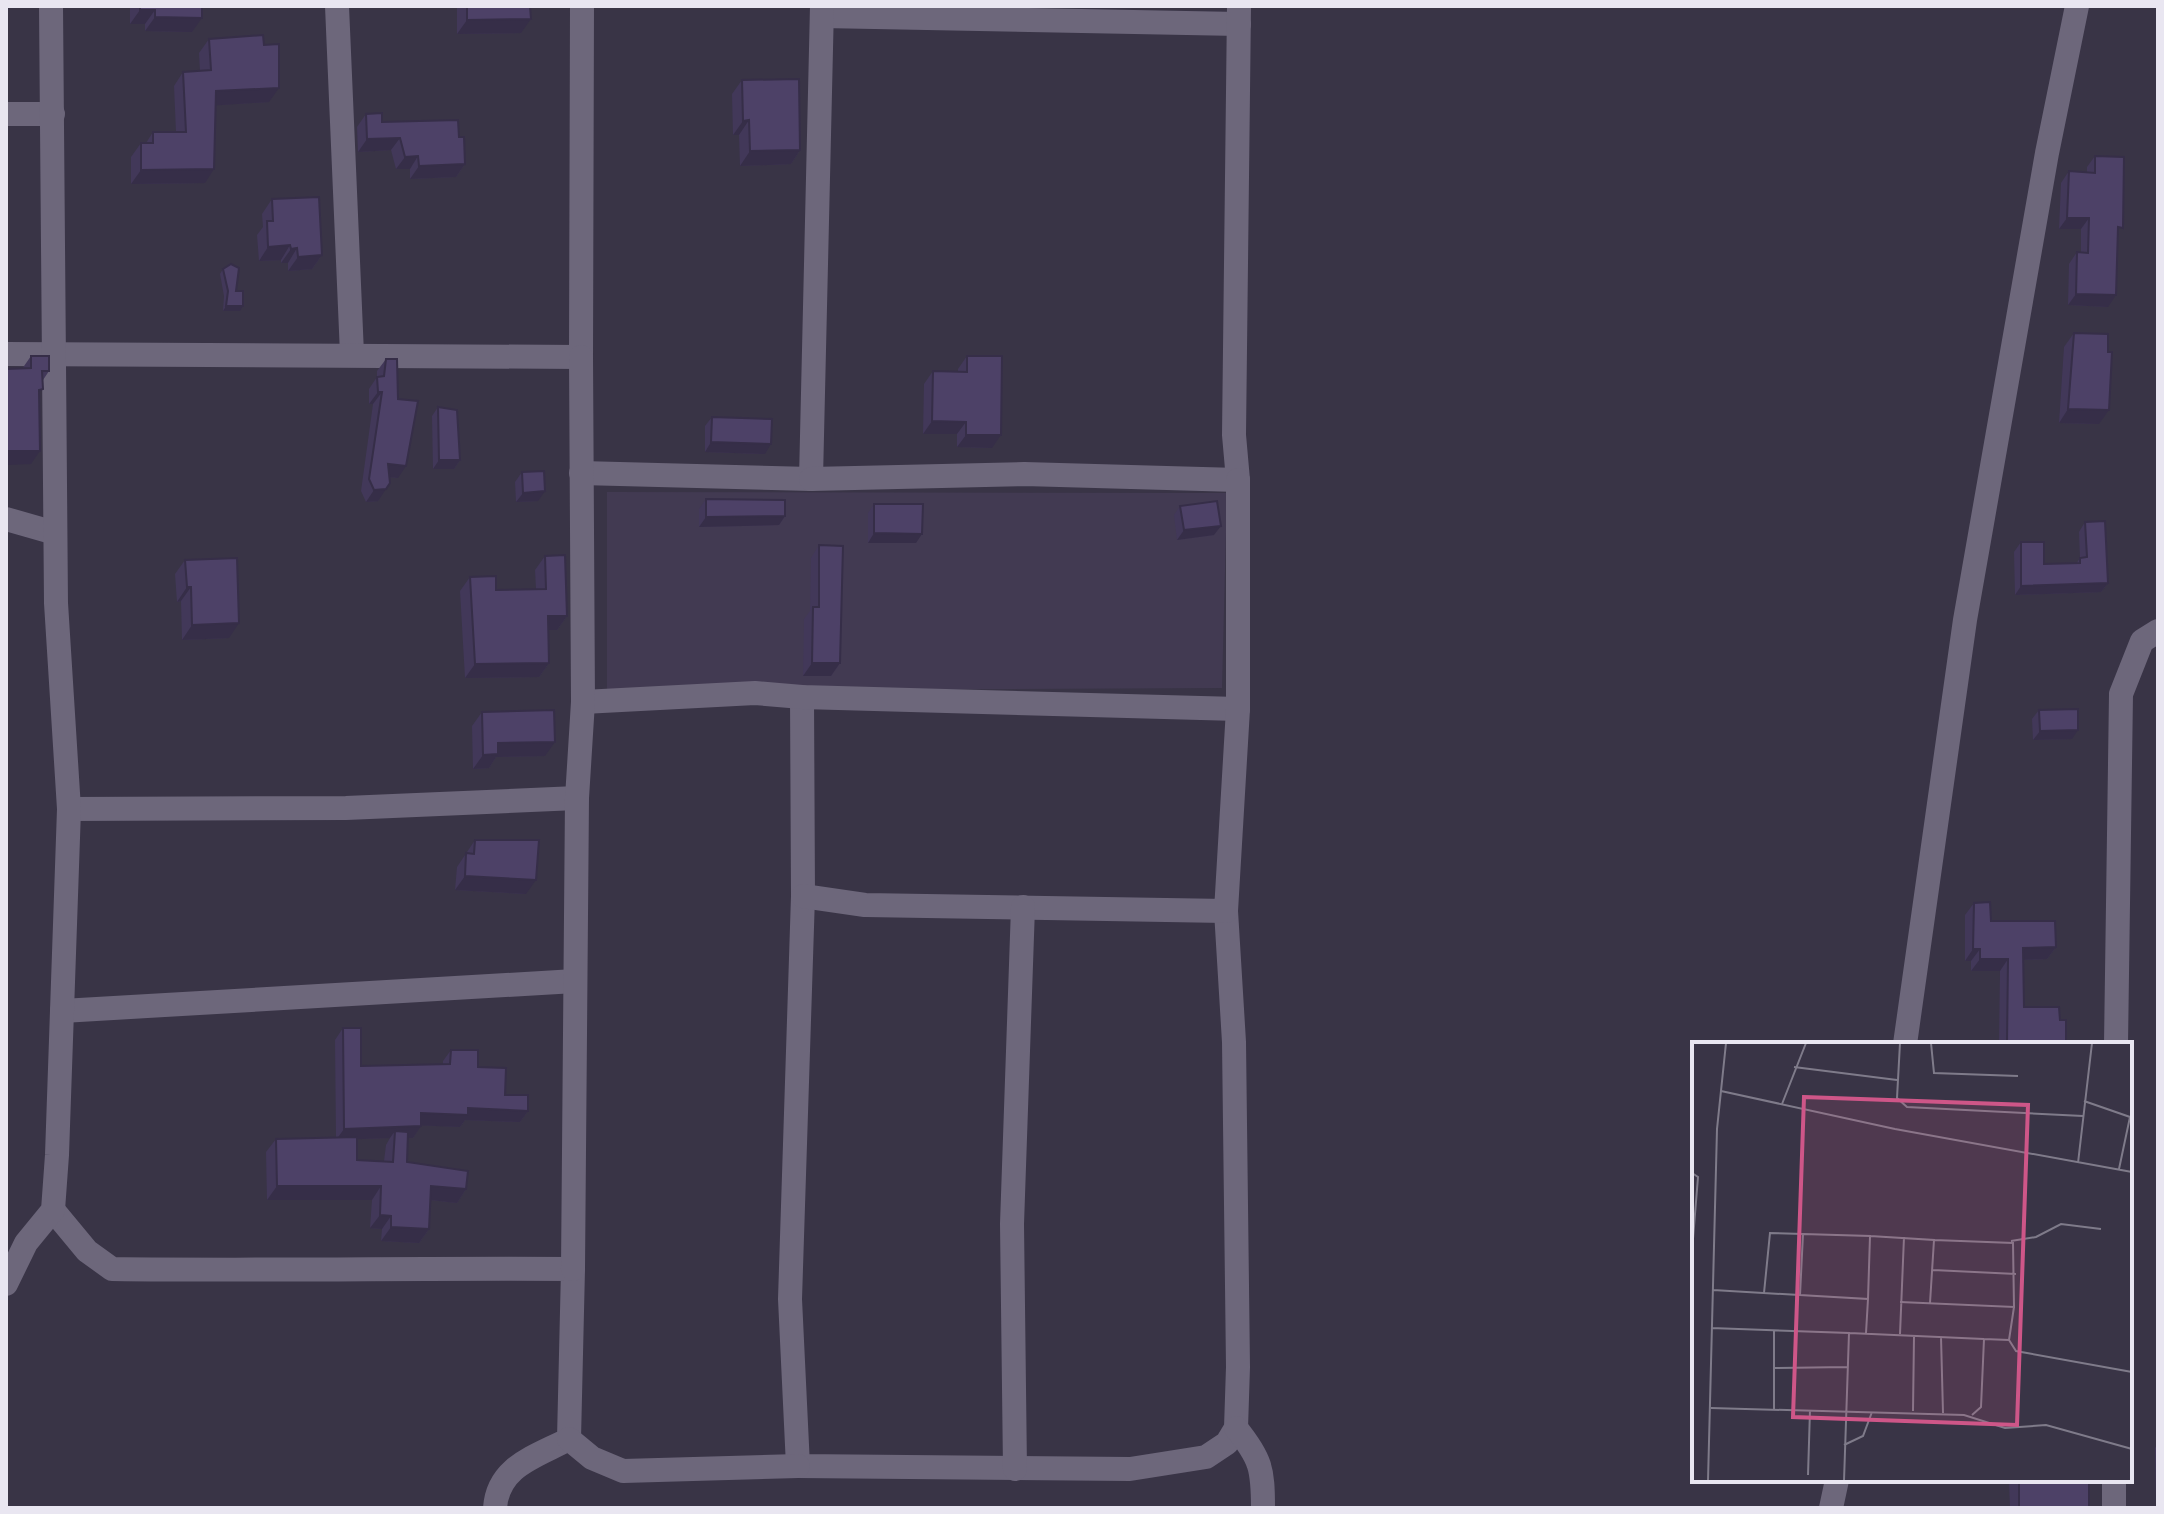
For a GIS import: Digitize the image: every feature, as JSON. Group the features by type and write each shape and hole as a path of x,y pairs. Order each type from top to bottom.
{"street":[{"path":"6,1284 26,1243 53,1210 62,1011 69,809 55,533 51,6"},
{"path":"337,6 352,354"},
{"path":"569,1439 577,798 583,702 582,6"},
{"path":"1905,1042 1965,620 2047,153 2077,6"},
{"path":"569,1439 592,1458 623,1471 798,1466 1130,1469 1206,1457 1227,1443 1236,1428 1234,1042 1226,911 1238,709 1238,480 1234,435 1239,15 822,11 811,479"},
{"path":"6,114 53,114"},
{"path":"6,354 581,357"},
{"path":"581,473 811,479 1024,474 1238,480"},
{"path":"6,519 55,533"},
{"path":"2116,1042 2121,694 2142,641 2158,631"},
{"path":"583,702 755,693 802,697 1238,709"},
{"path":"798,1466 790,1299 803,896 802,697"},
{"path":"69,809 346,808 577,798"},
{"path":"803,896 865,905 1226,911"},
{"path":"1015,1469 1012,1224 1023,907"},
{"path":"62,1011 575,981"},
{"path":"53,1210 87,1251 112,1269 325,1272 493,1266 573,1269"},
{"path":"1236,1428 1257,1453 1263,1471 1263,1508"},
{"path":"495,1508 496,1490 507,1473 569,1439"},
{"path":"1831,1508 1837,1482"},
{"path":"2114,1482 2114,1508"}],"shaded area":[{"path":"607,492 1227,493 1222,688 607,691"}],"building":[{"path":"140,6 202,6 202,18 155,17 155,10 140,10"},
{"path":"467,6 530,6 531,19 467,20"},
{"path":"263,35 264,45 279,44 279,88 216,91 214,169 141,170 141,143 153,143 153,132 186,132 183,72 211,70 209,39"},
{"path":"799,79 800,150 750,151 749,120 743,121 742,80"},
{"path":"382,113 382,122 458,120 459,137 464,137 465,164 419,166 418,156 405,157 400,138 367,139 366,114"},
{"path":"2095,156 2124,157 2123,228 2118,227 2116,295 2076,294 2077,252 2088,253 2089,218 2067,218 2069,171 2095,173"},
{"path":"319,197 322,255 298,257 297,248 291,249 290,245 268,247 267,221 273,221 272,199"},
{"path":"231,264 239,268 236,291 243,291 243,306 226,306 228,291 223,269"},
{"path":"2074,333 2108,334 2108,352 2112,352 2109,410 2068,409"},
{"path":"31,356 49,356 49,371 42,371 43,389 39,390 40,451 6,451 6,369 31,368"},
{"path":"967,356 1002,356 1001,435 966,435 966,422 932,421 933,371 967,372"},
{"path":"386,359 397,359 398,399 418,401 406,466 388,464 390,483 386,489 374,490 369,479 382,392 378,392 377,377 384,376"},
{"path":"438,407 457,410 460,460 439,460"},
{"path":"712,417 772,419 771,444 711,442"},
{"path":"544,471 545,491 523,493 522,472"},
{"path":"706,499 785,500 785,516 706,517"},
{"path":"1217,501 1221,526 1184,530 1180,506"},
{"path":"874,504 923,504 922,534 874,533"},
{"path":"2105,521 2108,583 2021,586 2021,542 2044,542 2044,564 2080,563 2080,558 2087,557 2085,522"},
{"path":"819,545 843,546 840,663 812,663 813,607 819,607"},
{"path":"565,555 567,616 548,616 549,663 475,664 470,577 496,576 496,590 546,589 545,556"},
{"path":"237,558 239,623 192,625 191,587 187,587 185,560"},
{"path":"2078,709 2078,730 2040,731 2039,710"},
{"path":"554,710 555,742 498,743 498,754 483,755 482,712"},
{"path":"475,840 539,840 536,880 465,876 466,853 474,854"},
{"path":"1990,902 1991,921 2055,921 2056,947 2023,948 2024,1007 2059,1007 2060,1020 2066,1020 2066,1042 2007,1042 2008,959 1980,959 1980,949 1973,949 1974,903"},
{"path":"343,1028 361,1028 361,1066 450,1064 451,1050 478,1050 478,1067 506,1068 505,1095 528,1095 528,1111 468,1108 468,1115 421,1113 421,1126 344,1129"},
{"path":"395,1131 408,1132 407,1162 468,1171 466,1189 431,1186 429,1229 391,1227 391,1216 380,1215 381,1186 277,1186 276,1139 357,1137 357,1160 393,1162"},
{"path":"2019,1482 2089,1482 2089,1508 2019,1508"}]}
